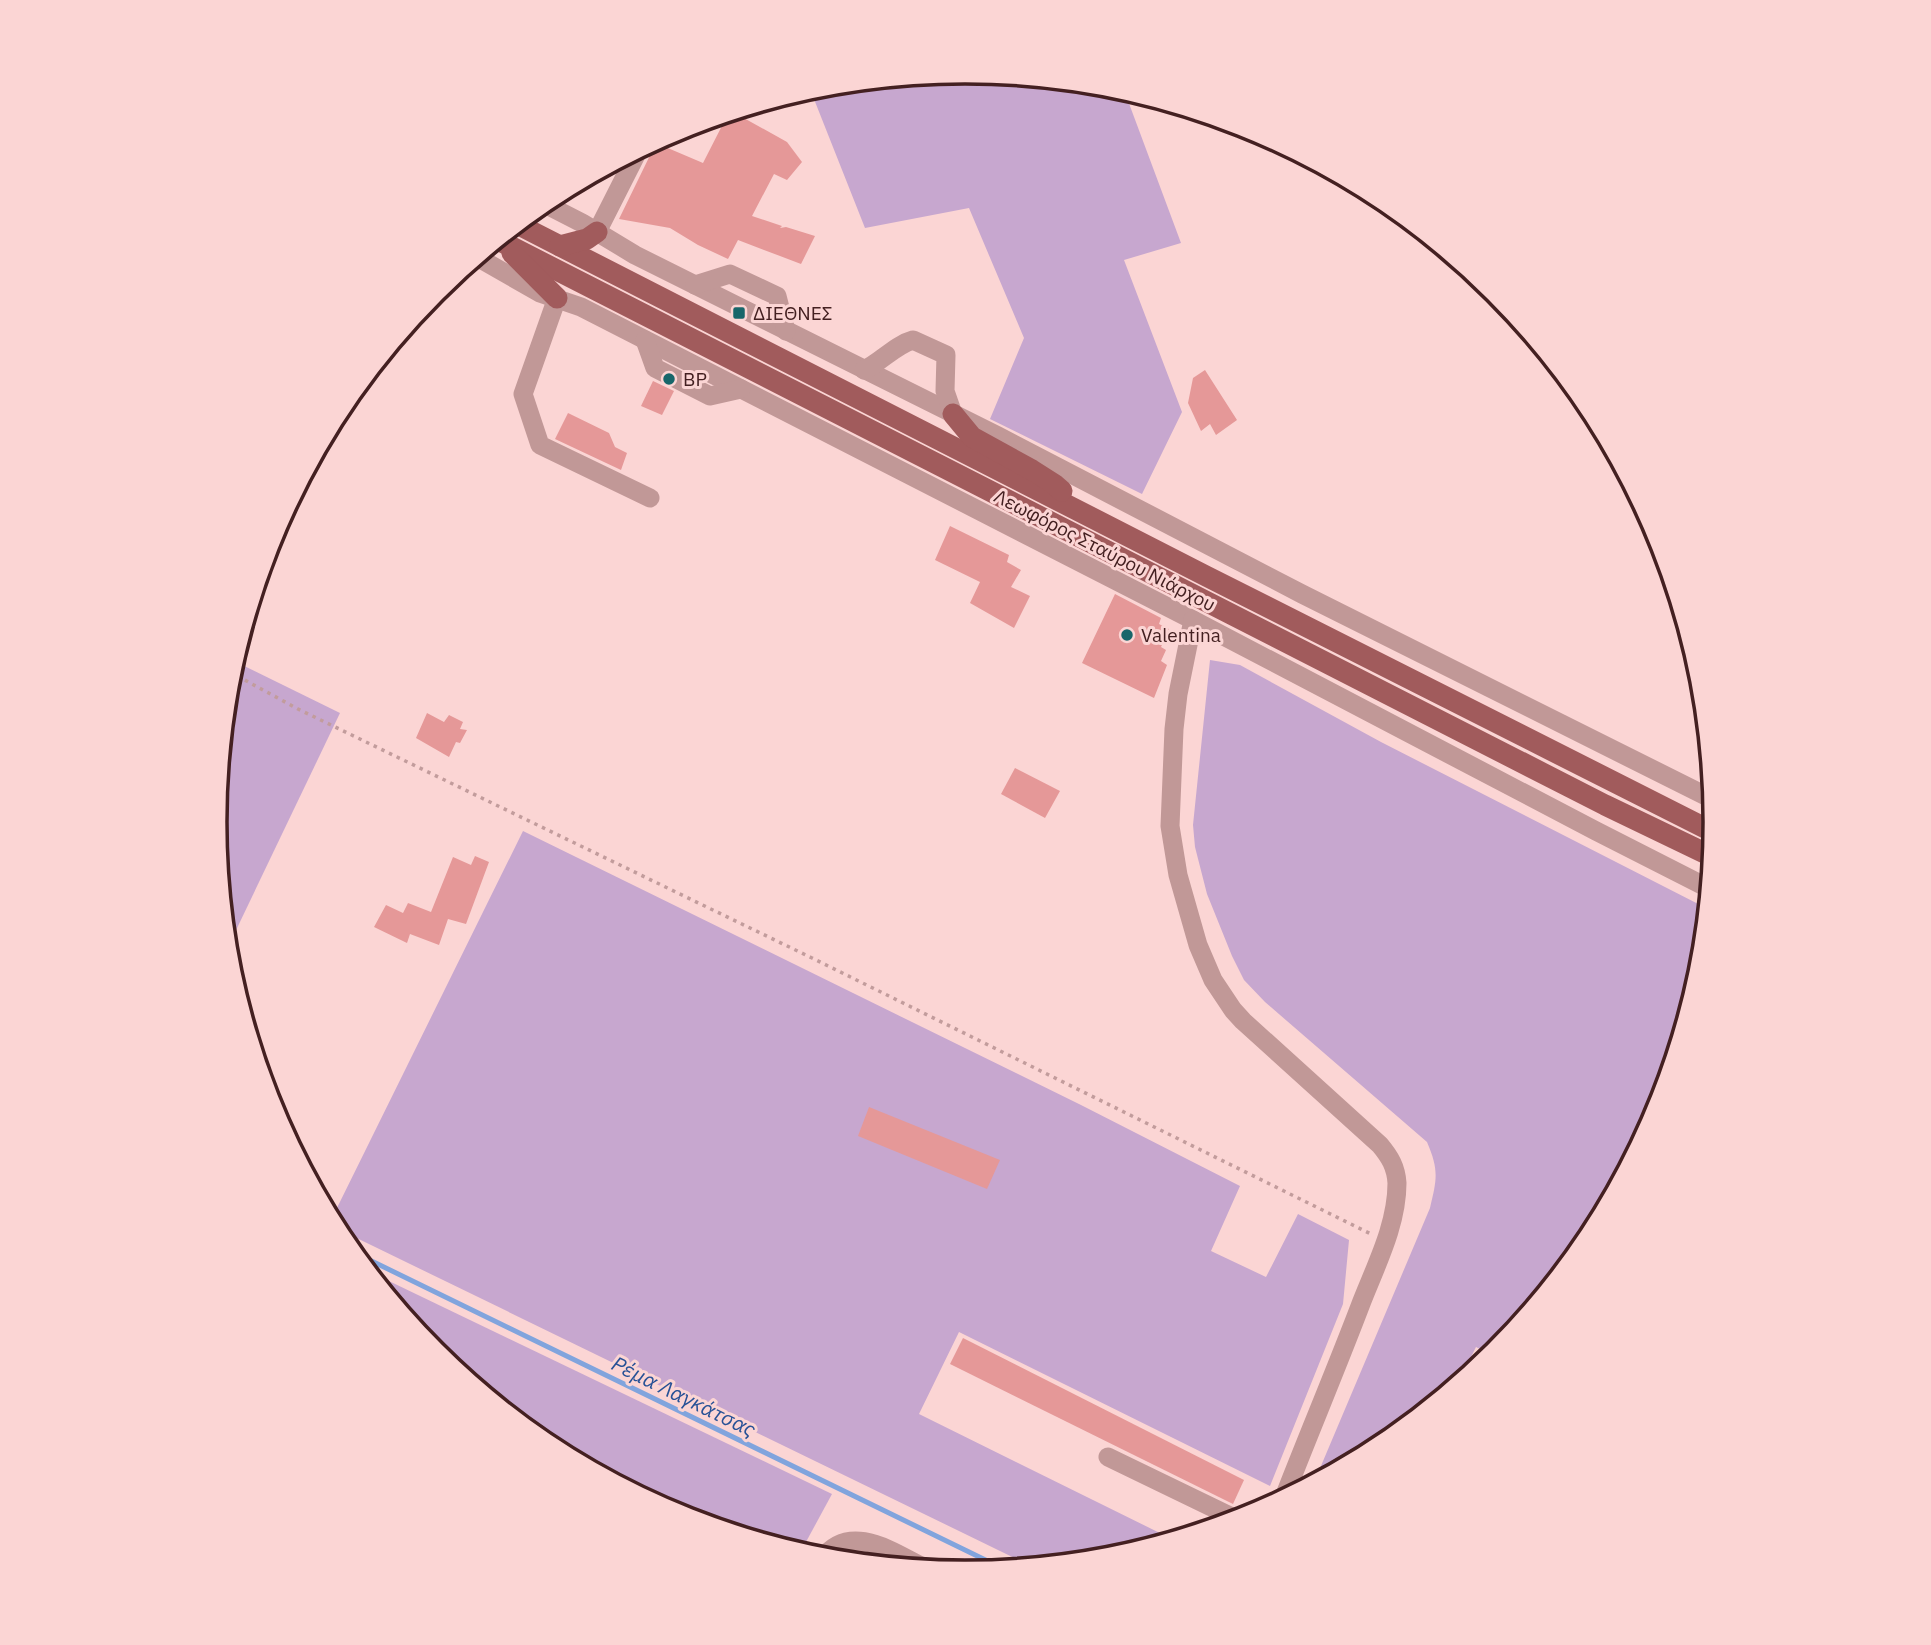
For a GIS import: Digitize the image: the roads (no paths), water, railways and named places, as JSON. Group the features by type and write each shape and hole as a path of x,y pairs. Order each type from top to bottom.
{"main road":[{"name":"Λεωφόρος Σταύρου Νιάρχου","path":"527,229 1704,826"},
{"path":"560,246 587,239 597,232"},
{"name":"Λεωφόρος Σταύρου Νιάρχου","path":"506,245 1703,853"},
{"path":"504,246 557,298"},
{"path":"953,414 972,437 1054,484 1086,515"}],"street":[{"path":"597,232 631,164"},
{"path":"554,209 635,255 1703,794"},
{"path":"485,262 540,293 580,307 1194,620 1701,884"},
{"path":"695,285 730,274 777,296 786,331"},
{"path":"557,298 523,394 540,445 650,498"},
{"path":"864,370 913,340 946,355 945,391 953,414"},
{"path":"1194,620 1178,694 1170,826 1178,875 1198,945 1213,980 1243,1021 1367,1133 1390,1158 1396,1172 1396,1195 1391,1224 1294,1484"},
{"path":"1108,1457 1225,1514"},
{"path":"831,1549 859,1540 903,1558"}],"waterway":[{"name":"Ρέμα Λαγκάτσας","path":"372,1261 986,1560"}],"place":[{"name":"ΔΙΕΘΝΕΣ","path":"739,313"},
{"name":"BP","path":"669,379"},
{"name":"Valentina","path":"1127,635"}]}
